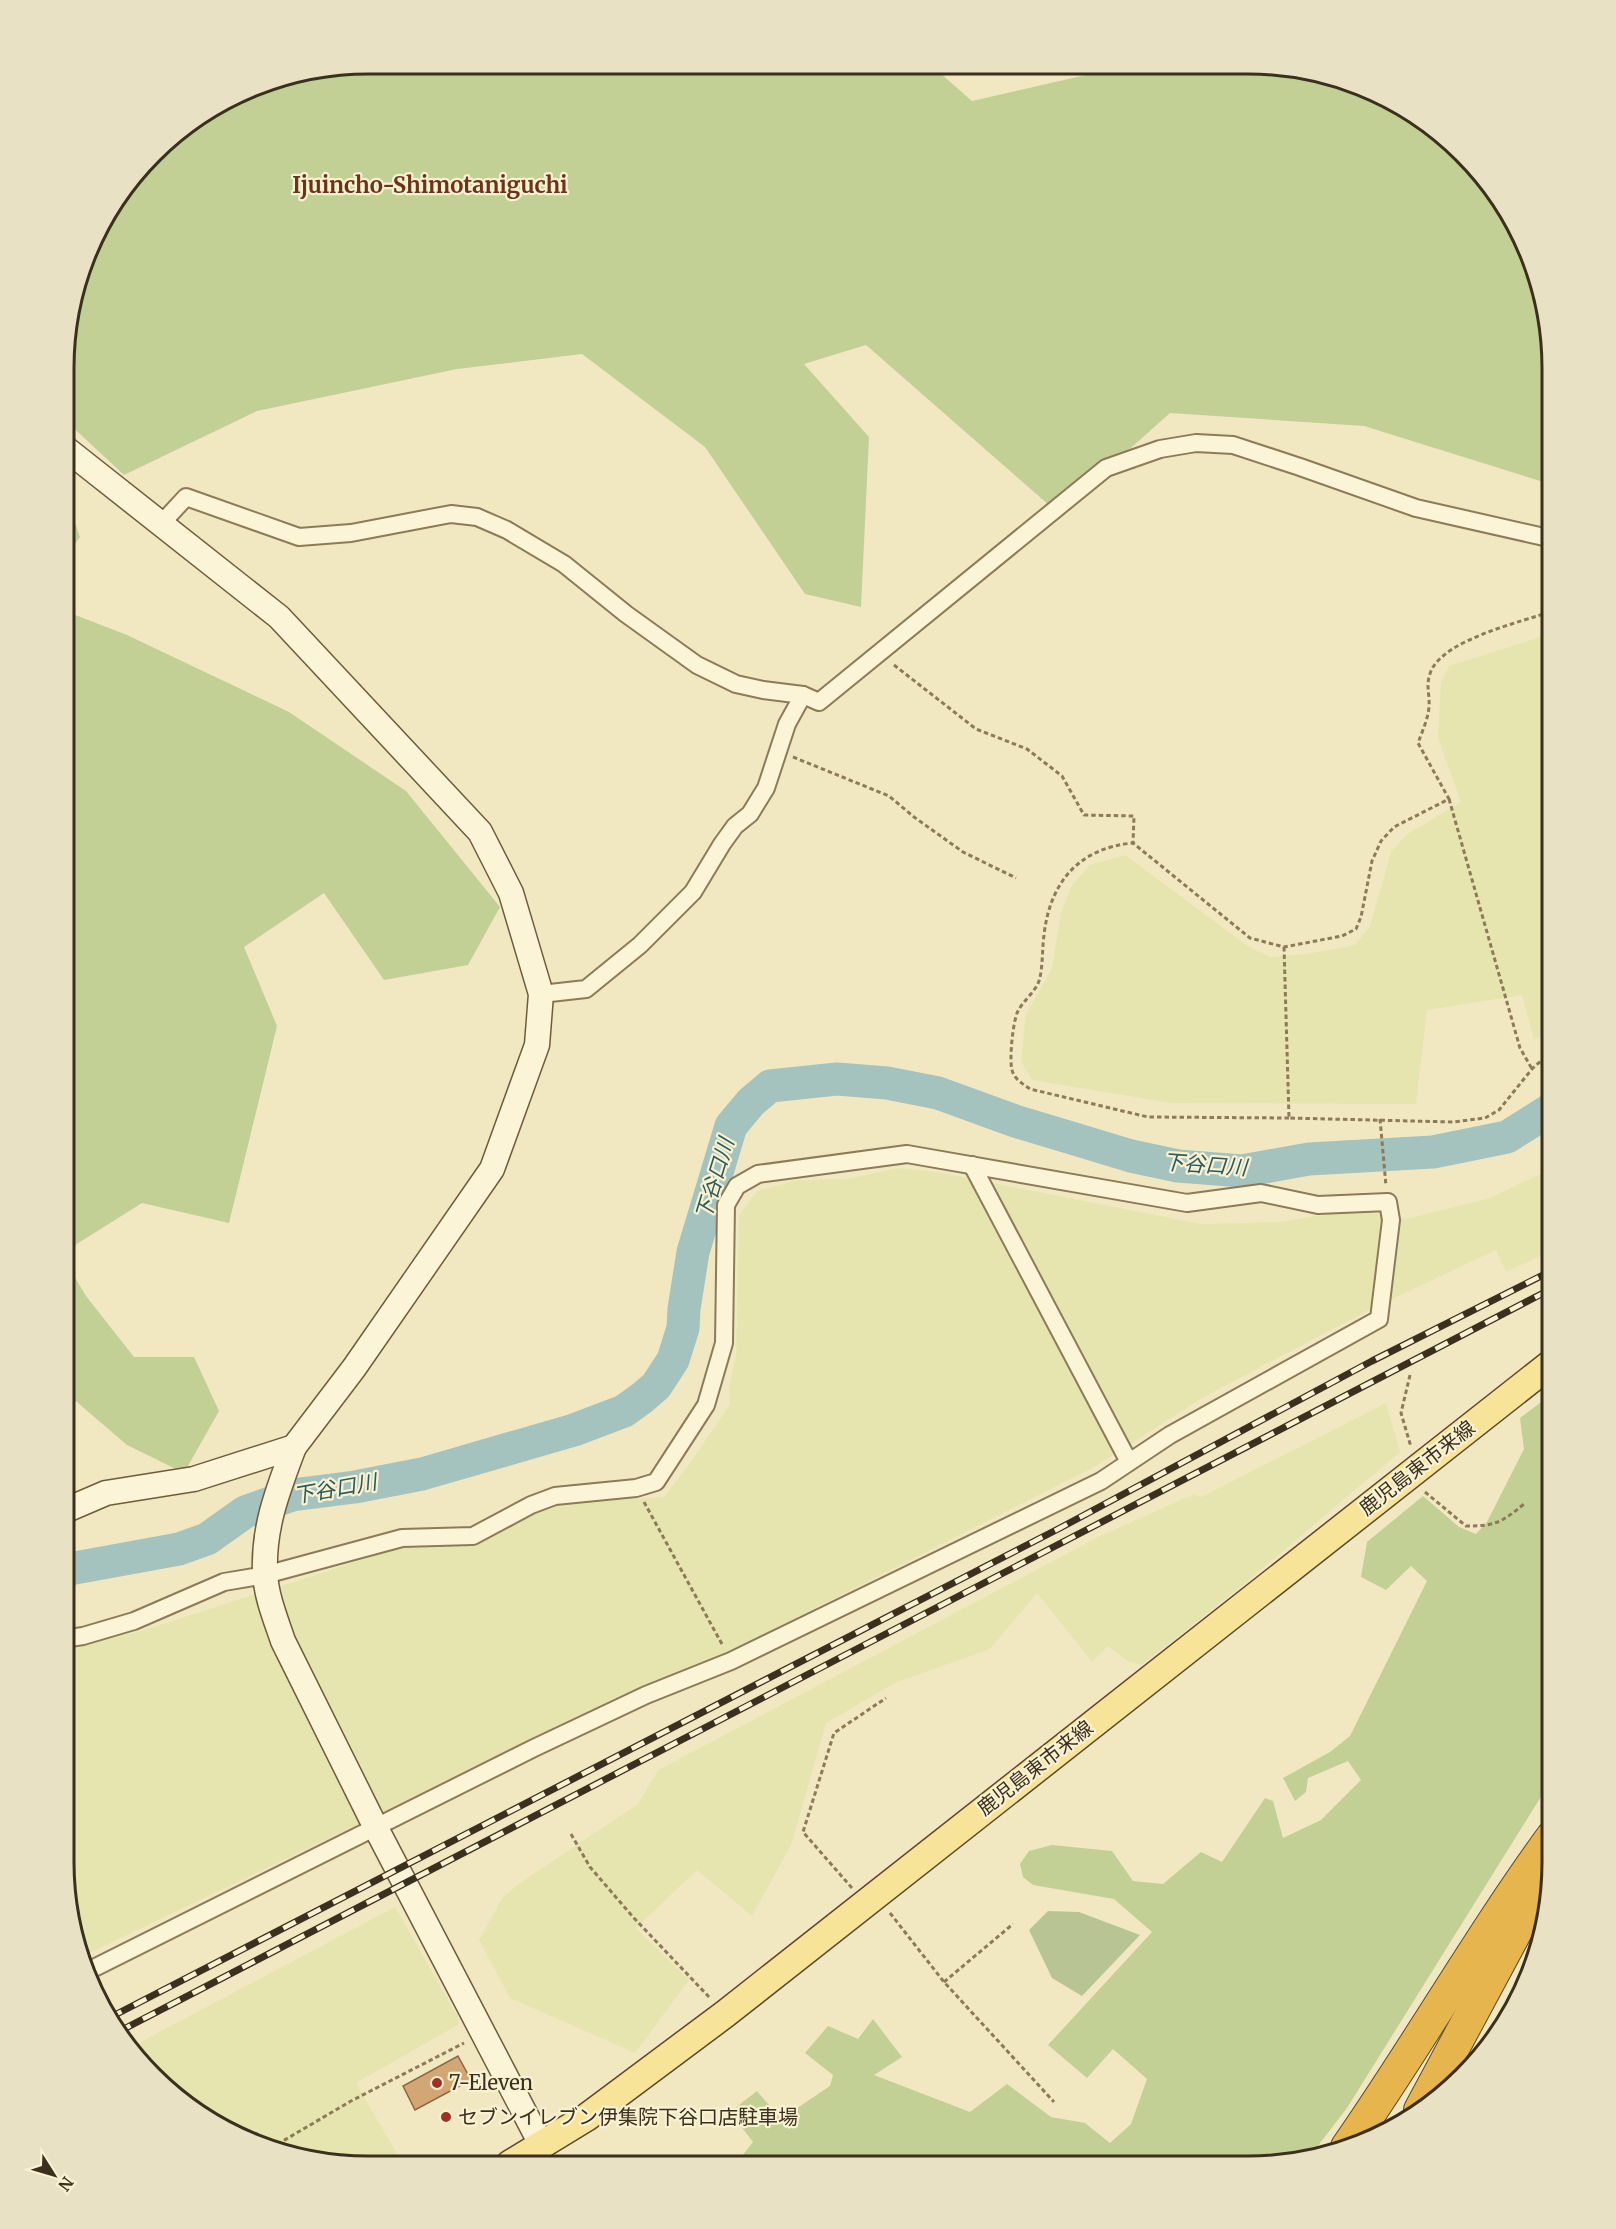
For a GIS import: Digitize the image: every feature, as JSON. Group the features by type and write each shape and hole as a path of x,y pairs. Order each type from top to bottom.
{"highway":[{"path":"1355,2135 1510,1894 1542,1851"},
{"path":"1382,2123 1542,1866"},
{"path":"1428,2095 1542,1883"}],"main road":[{"name":"鹿児島東市来線","path":"524,2156 587,2116 725,2014 1542,1370"}],"street":[{"path":"161,524 186,497 300,537 351,533 451,514 477,517 507,530 564,564 626,614 697,665 736,684 803,695 819,702 1106,468 1160,449 1196,443 1233,445 1416,508 1542,537"},
{"path":"74,455 279,617 480,832 512,893 541,994 537,1045 492,1168 354,1368 294,1448 272,1507 265,1575 283,1641 376,1828 542,2146"},
{"path":"541,994 586,989 640,945 693,892 722,844 735,826 750,814 766,788 780,752 787,724 803,695"},
{"path":"74,1637 134,1621 224,1582 265,1575 402,1538 473,1536 531,1504 555,1496 636,1488 656,1482 706,1405 724,1343 726,1205 737,1186 758,1174 907,1154 1188,1203 1261,1193 1318,1205 1388,1202 1391,1220 1379,1319 1170,1435 1101,1481 1047,1505 731,1661 646,1695 534,1748 94,1968"},
{"path":"972,1165 1129,1462"},
{"path":"74,1507 106,1493 194,1479 294,1448"}],"path":[{"path":"1532,1069 1520,1048 1449,799 1419,743 1429,708 1426,687 1432,669 1443,655 1462,642 1542,615"},
{"path":"880,654 976,729 1027,749 1062,776 1084,815 1134,816 1133,843"},
{"path":"780,752 889,796 963,852 1016,878"},
{"path":"1449,799 1394,827 1381,841 1372,861 1361,917 1356,928 1342,936 1284,947 1250,938 1133,843 1116,845 1095,852 1077,863 1059,887 1048,913 1039,981 1016,1013 1012,1070 1019,1082 1030,1089 1148,1117 1380,1119 1453,1122 1485,1118 1499,1110 1542,1060"},
{"path":"1284,947 1289,1118"},
{"path":"1380,1119 1388,1202"},
{"path":"1410,1375 1401,1413 1417,1486 1466,1526 1493,1525 1524,1504"},
{"path":"636,1488 731,1661"},
{"path":"886,1698 834,1733 803,1832 870,1899 1054,2102"},
{"path":"571,1834 590,1867 626,1909 725,2014"},
{"path":"944,1982 1013,1924"},
{"path":"280,2142 351,2101 482,2034"}],"shaded area":[{"path":"1542,636 1542,1035 1534,1040 1522,995 1427,1010 1416,1104 1171,1103 1032,1080 1021,1062 1026,1014 1052,968 1061,912 1072,885 1090,865 1125,855 1249,947 1271,957 1306,954 1355,945 1370,926 1391,852 1406,835 1461,802 1438,738 1441,682 1449,666"},
{"path":"897,1168 937,1172 1201,1224 1278,1222 1355,1210 1406,1219 1490,1198 1542,1173 1542,1255 1506,1272 1496,1250 1365,1312 1204,1397 1096,1466 740,1646 392,1808 88,1953 79,1919 74,1881 74,1643 135,1633 399,1548 475,1545 530,1514 562,1503 664,1497 730,1404 729,1388 736,1356 739,1215 757,1191 797,1180 848,1179"},
{"path":"1386,1403 1400,1452 1243,1585 1142,1665 1129,1662 1108,1646 1092,1662 1037,1593 990,1649 895,1683 826,1723 792,1843 752,1916 697,1870 636,1928 689,1980 635,2053 510,1998 479,1940 503,1897 520,1883 638,1804 658,1770 1100,1536 1194,1494 1201,1497"},
{"path":"395,1907 458,2017 458,2025 356,2083 398,2156 348,2155 310,2150 255,2133 220,2116 188,2095 137,2044"}],"green space":[{"path":"348,74 941,74 972,101 1090,74 1268,74 1306,79 1343,89 1396,113 1428,134 1470,174 1503,220 1520,255 1537,310 1542,348 1542,482 1364,426 1170,413 1058,513 866,345 804,364 869,437 861,607 805,594 705,447 582,354 457,369 257,411 124,475 74,428 74,348 79,310 89,273 113,220 134,188 174,146 220,113 273,89 310,79"},
{"path":"74,520 80,537 74,545"},
{"path":"74,614 127,635 289,712 406,791 500,907 468,965 384,980 324,893 244,947 277,1026 229,1223 142,1203 74,1246"},
{"path":"74,1276 86,1296 134,1357 194,1357 219,1411 184,1473 127,1445 74,1400"},
{"path":"1542,1401 1542,1795 1347,2108 1317,2147 1287,2153 1249,2156 742,2156 753,2142 730,2112 757,2091 781,2119 830,2086 833,2075 805,2053 828,2026 858,2039 873,2019 902,2057 874,2075 970,2112 1007,2084 1051,2117 1085,2123 1110,2143 1131,2124 1147,2079 1113,2049 1087,2078 1048,2045 1152,1932 1114,1899 1033,1885 1023,1877 1020,1864 1029,1851 1052,1845 1112,1851 1133,1881 1163,1884 1201,1852 1222,1862 1265,1798 1273,1801 1283,1838 1321,1820 1361,1780 1348,1761 1308,1778 1306,1792 1295,1801 1283,1778 1330,1752 1350,1736 1427,1581 1411,1566 1386,1590 1361,1577 1367,1542 1423,1496 1459,1527 1476,1534 1487,1522 1524,1449 1520,1418"},
{"path":"1048,1911 1079,1912 1140,1935 1082,1996 1052,1978 1029,1930"},
{"path":"1516,1983 1503,2009 1483,2040"}],"building":[{"name":"7-Eleven","path":"458,2056 471,2080 415,2110 403,2086"}],"waterway":[{"name":"下谷口川","path":"74,1568 179,1549 207,1539 245,1512 292,1495 355,1487 422,1474 574,1430 624,1411 656,1386 673,1360 683,1328 693,1252 731,1126 751,1102 770,1086 837,1079 887,1083 938,1093 1015,1121 1131,1156 1178,1166 1242,1171 1309,1159 1433,1152 1507,1137 1542,1115"}],"railway":[{"path":"116,2014 1060,1528 1372,1361 1542,1276"},
{"path":"125,2028 1542,1294"}],"place":[{"name":"7-Eleven","path":"437,2083"},
{"name":"セブンイレブン伊集院下谷口店駐車場","path":"446,2117"}],"district":[{"name":"Ijuincho-Shimotaniguchi","path":"430,185"}]}
